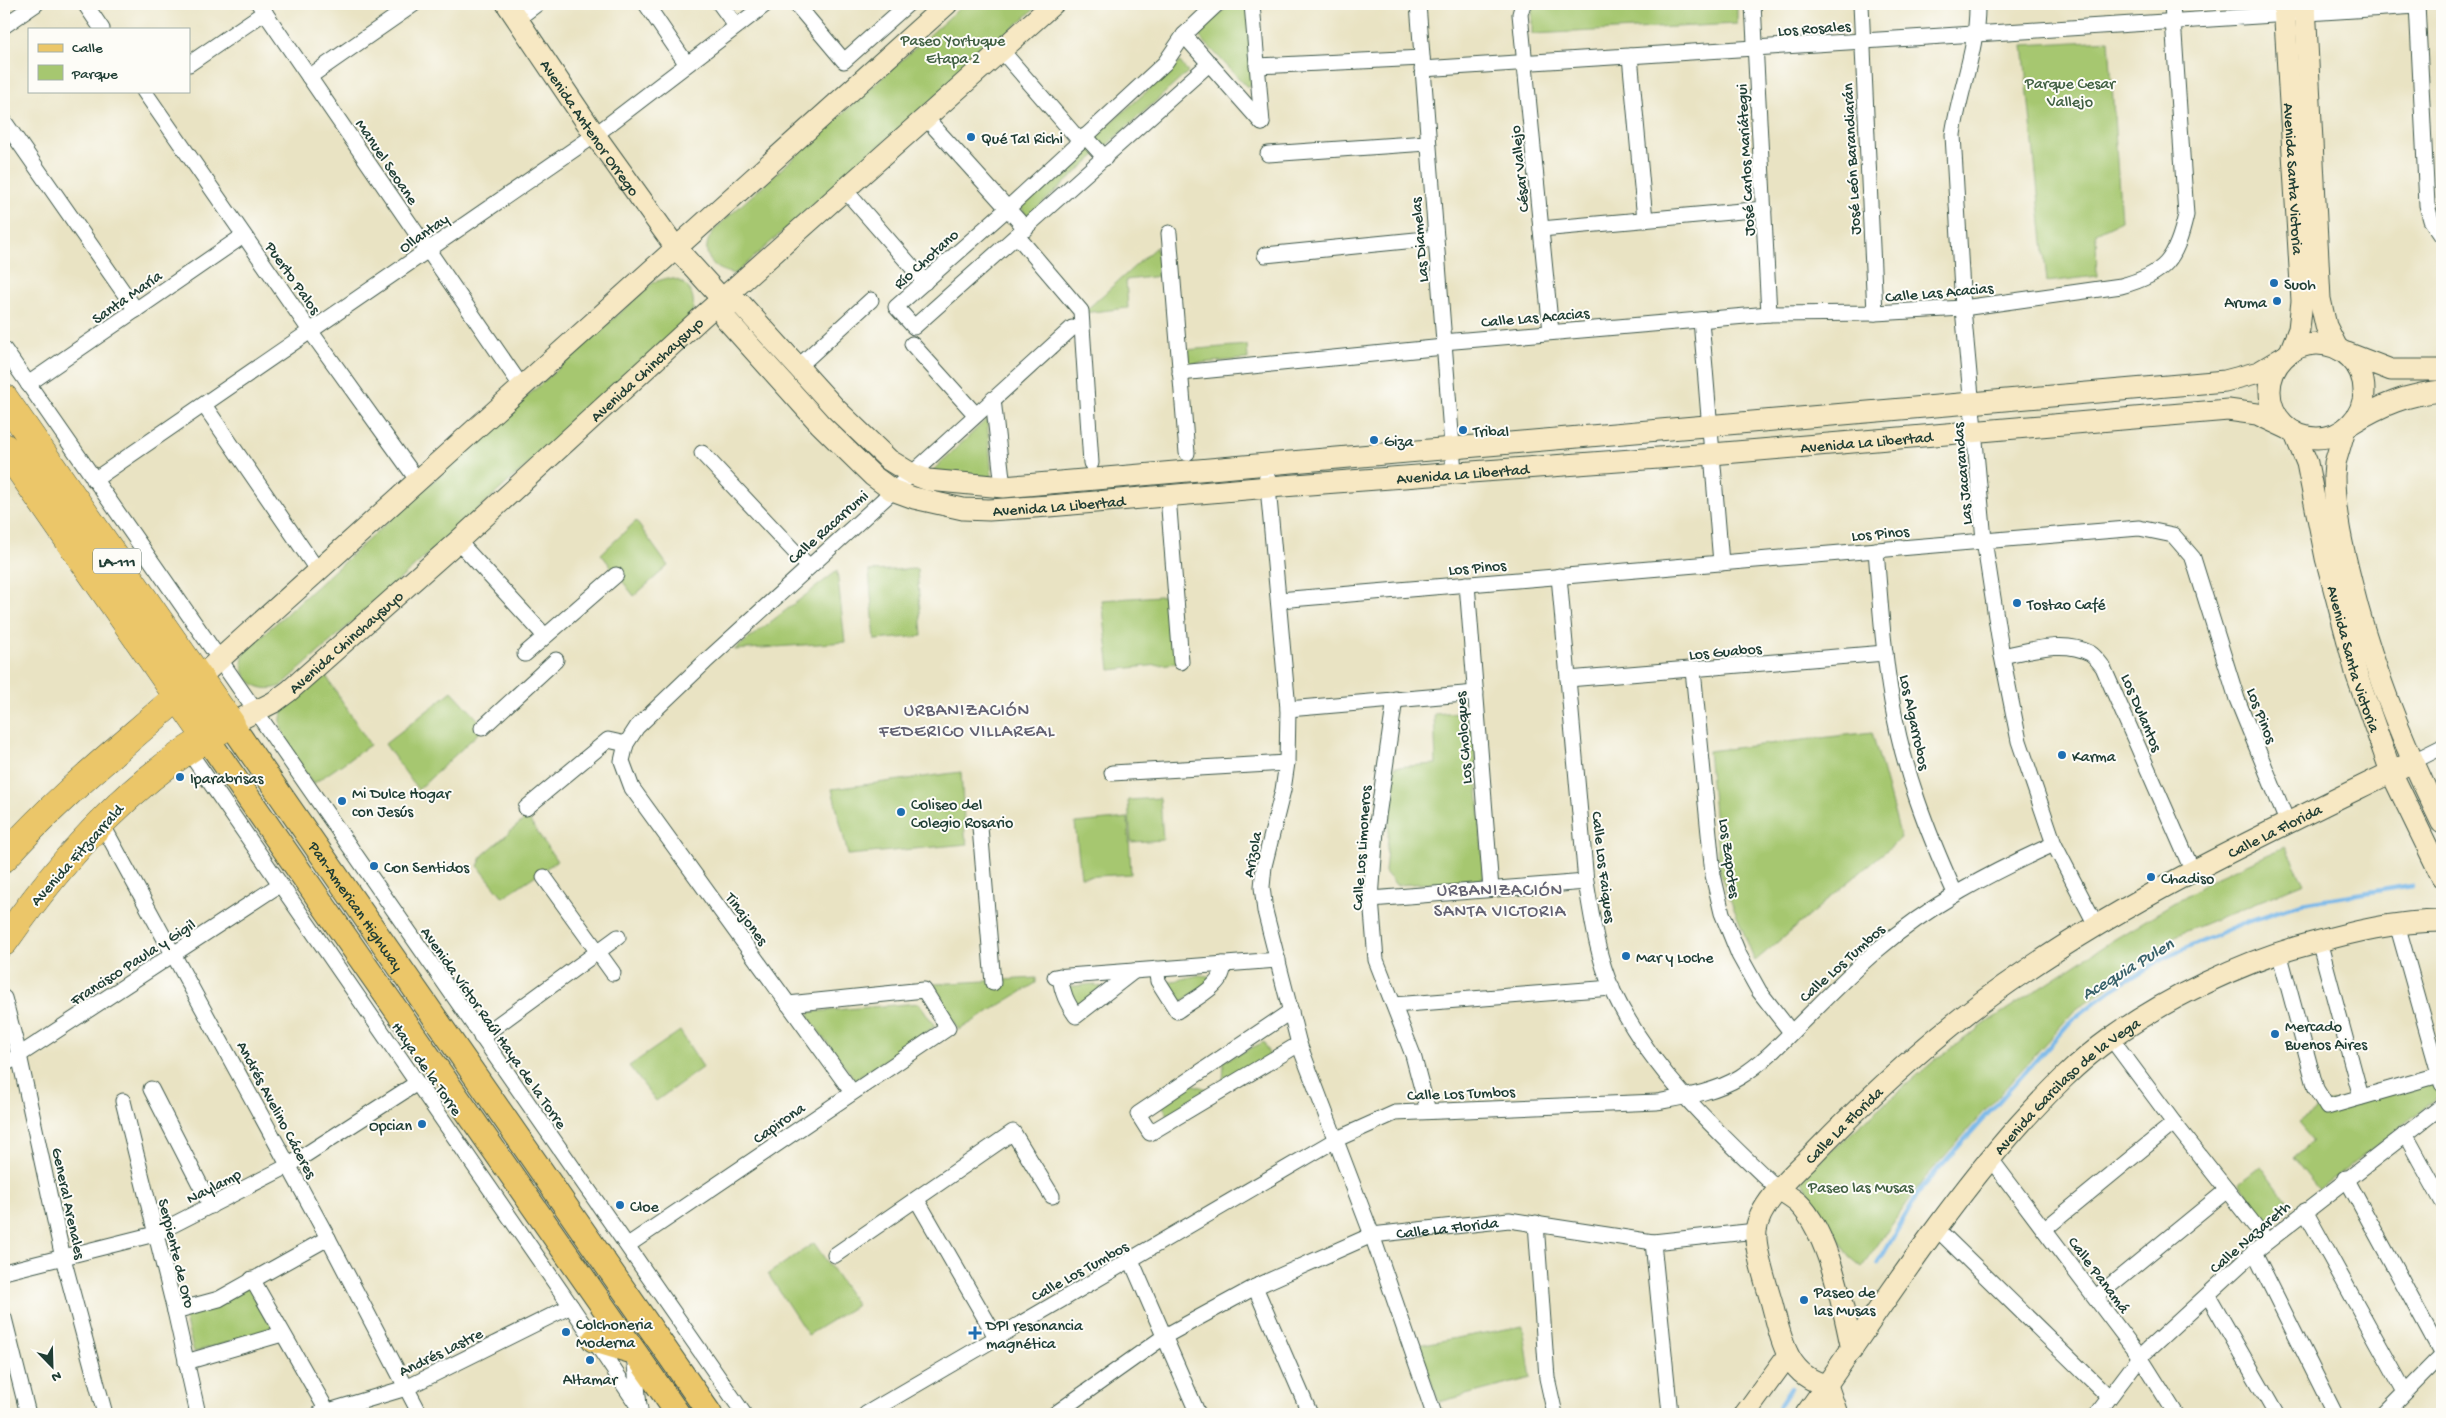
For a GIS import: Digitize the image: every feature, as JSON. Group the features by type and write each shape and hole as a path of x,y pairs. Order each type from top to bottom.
{"highway":[{"name":"Pan-American Highway","path":"4,398 231,724"},
{"name":"Pan-American Highway","path":"4,447 178,697 196,743"},
{"path":"4,858 25,834 59,802 199,678"},
{"name":"Avenida Fitzcarrald","path":"4,942 54,875 101,822 132,792 196,743 231,724"}],"main road":[{"path":"199,678 522,387 681,253 947,4"},
{"name":"Avenida Chinchaysuyo","path":"231,724 289,691 458,541 718,295 845,190 1053,4"},
{"name":"Avenida Santa Victoria","path":"2295,9 2320,299 2326,326 2341,350"},
{"name":"Avenida Santa Victoria","path":"2287,355 2299,329 2302,300 2295,9"},
{"name":"Avenida Antenor Orrego","path":"512,11 594,135 681,253"},
{"name":"Avenida La Libertad","path":"681,253 718,295 726,318 820,424 854,459 892,490 936,505 963,509 990,510 1049,506 1454,472 1712,454 2228,410 2257,414 2291,431"},
{"name":"Avenida La Libertad","path":"718,295 741,304 836,409 871,444 912,474 928,480 1003,487 2225,381 2259,372 2287,355"},
{"path":"2442,370 2427,372 2392,370 2325,344 2313,344 2287,355 2274,370 2270,386 2271,402 2277,417 2291,431 2306,437 2320,438 2333,435 2393,401 2442,391"},
{"path":"2341,350 2358,367 2364,386 2364,400 2359,412 2348,426"},
{"path":"820,424 836,409"},
{"name":"Avenida Santa Victoria","path":"2348,426 2335,463 2334,476 2344,555 2376,669 2412,762 2442,823"},
{"name":"Avenida Santa Victoria","path":"2291,431 2307,463 2326,558 2357,676 2391,772 2442,877"},
{"path":"1048,484 1049,506"},
{"name":"Pan-American Highway","path":"231,724 710,1414"},
{"name":"Pan-American Highway","path":"196,743 678,1414"},
{"name":"Calle La Florida","path":"1756,1231 1763,1210 1779,1190 1846,1120 1928,1046 1969,1012 2023,972 2096,925 2193,872 2412,762"},
{"name":"Avenida Garcilaso de la Vega","path":"1806,1414 1937,1228 1990,1158 2038,1104 2111,1038 2167,1004 2222,975 2279,952 2397,924 2442,921"},
{"path":"1779,1190 1798,1203 1809,1217 1820,1237 1838,1289 1852,1350"},
{"path":"1756,1231 1765,1280 1788,1354 1803,1376 1814,1382 1827,1385 1837,1414"},
{"path":"594,1340 634,1352"},
{"path":"1745,1414 1788,1354"}],"street":[{"path":"4,26 36,4"},
{"path":"85,4 101,28"},
{"path":"309,77 414,4"},
{"path":"512,11 537,4"},
{"path":"646,4 686,63"},
{"path":"720,4 736,26"},
{"name":"Ollantay","path":"94,480 594,135 686,63 766,4"},
{"path":"796,4 844,61 908,4"},
{"name":"Río Chotano","path":"1210,63 1022,233 914,327 896,307 1007,209 1165,63 1184,34 1217,4"},
{"path":"1184,34 1262,123 1252,4"},
{"name":"Las Diamelas","path":"1418,4 1427,143 1454,472"},
{"name":"César Vallejo","path":"1524,4 1520,14 1551,332"},
{"name":"José Carlos Mariátegui","path":"1753,4 1769,314"},
{"name":"José León Barandiarán","path":"1861,4 1875,314"},
{"name":"Las Jacarandas","path":"1977,4 1975,34 1956,112 1953,135 1964,308 1984,540 2002,656 2019,740 2054,844 2096,925"},
{"name":"Calle Las Acacias","path":"1180,373 1551,332 1769,314 1875,314 1964,308 2121,286 2147,279 2165,266 2180,241 2186,215 2172,4"},
{"path":"2417,5 2427,205 2431,220 2442,236"},
{"name":"Los Rosales","path":"1257,66 1525,62 2173,22 2295,9 2417,5"},
{"path":"190,63 262,8"},
{"name":"Manuel Seoane","path":"262,8 522,387"},
{"path":"1002,51 1082,139 1105,158"},
{"path":"1630,56 1645,220"},
{"name":"Puerto Palos","path":"146,92 243,236 418,481"},
{"path":"926,118 1007,209 1022,233 1081,311 1091,463"},
{"path":"4,121 136,310"},
{"path":"1268,154 1427,143"},
{"path":"845,190 925,282"},
{"path":"1542,229 1764,209"},
{"path":"1169,233 1187,453"},
{"name":"Santa María","path":"28,384 243,236"},
{"path":"1265,255 1436,238"},
{"path":"798,367 871,300"},
{"path":"1701,320 1721,562"},
{"name":"Calle Racarrumi","path":"622,761 626,744 637,727 808,567 1072,328"},
{"path":"912,344 976,415"},
{"name":"Avenida Víctor Raúl Haya de la Torre","path":"4,349 744,1414"},
{"path":"993,399 1003,487"},
{"path":"204,405 318,571"},
{"path":"702,453 808,567"},
{"name":"Arizola","path":"1266,465 1288,709 1287,762 1283,790 1264,866 1262,887 1265,911 1299,1044 1372,1234 1434,1414"},
{"path":"1168,496 1181,662"},
{"name":"Los Pinos","path":"1279,600 2139,528 2173,535 2193,558 2237,699 2288,824"},
{"path":"458,541 545,636"},
{"name":"Los Algarrobos","path":"1876,550 1885,654 1892,702 1917,802 1933,844 1956,893"},
{"path":"525,654 616,575"},
{"name":"Calle Los Faiques","path":"1559,576 1586,882 1594,928 1612,988 1646,1047 1685,1097 1704,1119 1779,1190"},
{"name":"Los Choloques","path":"1467,584 1491,889"},
{"name":"Los Dulantos","path":"2002,656 2053,646 2076,648 2091,654 2103,667 2193,872"},
{"name":"Los Guabos","path":"1568,679 1885,654"},
{"path":"482,728 556,660"},
{"name":"Los Zapotes","path":"1693,670 1713,875 1722,913 1739,956 1759,991 1791,1032"},
{"path":"1288,709 1476,693"},
{"name":"Calle Los Limoneros","path":"1394,699 1376,830 1370,899 1376,960 1413,1055 1428,1111"},
{"path":"526,808 608,740 626,744"},
{"name":"Haya de la Torre","path":"196,743 280,885 572,1306 636,1412"},
{"name":"Calle La Florida","path":"2412,762 2442,747"},
{"name":"Tinajones","path":"622,761 632,788 852,1092"},
{"path":"1112,773 1287,762"},
{"name":"Andrés Avelino Cáceres","path":"101,822 175,954 328,1238 420,1414"},
{"path":"980,827 993,983"},
{"name":"Calle Los Tumbos","path":"866,1414 1337,1139 1395,1113 1657,1102 1685,1097 1739,1078 1770,1056 1791,1032 1876,951 1956,893 2054,844"},
{"path":"544,877 614,974"},
{"path":"1370,899 1586,882"},
{"name":"Francisco Paula y Gigil","path":"4,1065 280,885"},
{"path":"2279,952 2316,1089 2327,1107 2361,1097 2440,1079 2397,924"},
{"path":"481,1037 618,937"},
{"path":"2320,941 2361,1097"},
{"path":"1134,971 1076,1016 1066,1002 1057,976 1278,960"},
{"path":"1156,969 1158,981 1177,1011 1218,981 1224,971 1223,964"},
{"path":"1394,1004 1612,988"},
{"name":"Capirona","path":"628,1245 948,1028 924,990 788,1004"},
{"name":"General Arenales","path":"4,998 19,1055 63,1258 105,1414"},
{"path":"1291,1011 1138,1114 1150,1133 1299,1044"},
{"path":"2111,1038 2267,1241"},
{"path":"1210,1066 1216,1093"},
{"name":"Naylamp","path":"4,1272 155,1234 288,1166 417,1083"},
{"path":"151,1089 211,1206"},
{"name":"Serpiente de Oro","path":"123,1101 175,1311 198,1414"},
{"name":"Calle Nazareth","path":"2098,1414 2140,1358 2254,1252 2346,1178 2442,1106"},
{"path":"2045,1229 2174,1122"},
{"path":"836,1255 1013,1132 1052,1196"},
{"path":"2405,1134 2442,1201"},
{"name":"Calle Panamá","path":"1990,1158 2096,1297 2140,1358 2176,1414"},
{"path":"2346,1178 2442,1355 2384,1414"},
{"path":"2096,1297 2227,1190"},
{"path":"917,1200 996,1337"},
{"path":"2305,1211 2405,1392"},
{"name":"Calle La Florida","path":"1055,1414 1165,1336 1255,1287 1372,1234 1509,1220 1653,1242 1756,1231"},
{"path":"1536,1223 1547,1378 1555,1414"},
{"path":"1937,1228 2109,1397"},
{"path":"175,1311 219,1299 328,1238"},
{"path":"1653,1242 1670,1414"},
{"path":"2254,1252 2335,1414"},
{"path":"1131,1260 1198,1414"},
{"path":"252,1279 325,1414"},
{"path":"1255,1287 1310,1414"},
{"path":"2208,1295 2276,1414"},
{"name":"Andrés Lastre","path":"325,1414 406,1388 572,1306"},
{"path":"4,1318 28,1414"},
{"path":"186,1362 282,1334"},
{"path":"634,1352 636,1412"}],"green space":[{"name":"Paseo Yortuque Etapa 2","path":"964,4 1040,4 735,274 718,268 709,257 707,251 707,243 716,228"},
{"path":"1231,4 1248,4 1254,83 1247,87 1197,34"},
{"path":"1535,4 1737,4 1737,24 1532,34 1532,7"},
{"name":"Parque Cesar Vallejo","path":"2109,40 2121,221 2096,233 2097,276 2047,282 2023,45"},
{"path":"1180,62 1188,72 1027,217 1019,204"},
{"path":"1156,247 1160,276 1126,280 1128,308 1083,313"},
{"path":"668,278 682,282 691,292 693,312 690,319 281,686 264,688 256,686 250,681 245,675 243,668 242,660 245,651 654,282"},
{"path":"1247,345 1248,359 1187,364 1185,350"},
{"path":"987,419 992,477 932,471"},
{"path":"636,521 668,566 634,596 601,554"},
{"path":"917,569 922,636 875,640 869,571"},
{"path":"837,571 845,642 734,650"},
{"path":"1174,595 1178,663 1110,670 1102,600"},
{"path":"323,671 370,745 313,784 291,750 282,731 281,722 282,714 289,703"},
{"path":"452,691 485,727 418,790 385,744"},
{"path":"1473,711 1484,880 1396,885 1385,872 1394,767 1436,764 1434,714"},
{"path":"1872,732 1901,838 1755,961 1720,874 1708,751"},
{"name":"Coliseo del Colegio Rosario","path":"961,772 965,835 968,844 848,855 832,789"},
{"path":"1160,798 1163,840 1131,842 1128,800"},
{"path":"527,817 557,861 503,897 478,866 483,855"},
{"path":"1128,818 1131,874 1081,877 1075,823"},
{"name":"Paseo las Musas","path":"2285,847 2304,883 2177,935 2074,1011 1924,1179 1862,1267 1850,1257 1800,1178 1935,1060 1989,1021 2110,942 2215,878"},
{"path":"1199,975 1217,977 1179,1003 1168,986 1169,982"},
{"path":"1036,978 1036,983 959,1030 934,984"},
{"path":"1092,984 1102,987 1095,994 1074,1006 1067,987"},
{"path":"919,1003 935,1026 855,1080 809,1018 810,1012"},
{"path":"680,1031 703,1067 656,1101 629,1066"},
{"path":"1264,1042 1270,1057 1223,1084 1224,1061"},
{"path":"2429,1083 2437,1084 2441,1095 2319,1190 2293,1158 2313,1141 2298,1123 2323,1105"},
{"path":"1191,1084 1211,1090 1168,1115 1161,1103"},
{"path":"2261,1166 2291,1207 2270,1224 2239,1183"},
{"path":"814,1243 857,1305 808,1335 768,1274"},
{"path":"254,1284 275,1329 194,1352 184,1315"},
{"path":"1523,1326 1531,1378 1439,1402 1418,1345"}],"waterway":[{"name":"Acequia Pulen","path":"1878,1263 1922,1187 2072,1020 2111,990 2164,958 2247,922 2302,903 2412,885"},
{"name":"Acequia Pulen","path":"1774,1414 1791,1388"}],"place":[{"name":"Qué Tal Richi","path":"971,137"},
{"name":"Suoh","path":"2274,283"},
{"name":"Aruma","path":"2277,301"},
{"name":"Tribal","path":"1463,430"},
{"name":"Giza","path":"1374,440"},
{"name":"Tostao Café","path":"2017,603"},
{"name":"Karma","path":"2062,755"},
{"name":"Iparabrisas","path":"180,777"},
{"name":"Mi Dulce Hogar con Jesús","path":"342,801"},
{"name":"Coliseo del Colegio Rosario","path":"901,812"},
{"name":"Con Sentidos","path":"374,866"},
{"name":"Chadiso","path":"2151,877"},
{"name":"Mar y Loche","path":"1626,956"},
{"name":"Mercado Buenos Aires","path":"2275,1034"},
{"name":"Opcian","path":"422,1124"},
{"name":"Cloe","path":"620,1205"},
{"name":"Paseo de las Musas","path":"1804,1300"},
{"name":"Colchoneria Moderna","path":"566,1332"},
{"name":"DPI resonancia magnética","path":"975,1333"},
{"name":"Altamar","path":"590,1360"}],"district":[{"name":"URBANIZACIÓN FEDERICO VILLAREAL","path":"967,720"},
{"name":"URBANIZACIÓN SANTA VICTORIA","path":"1500,900"}]}
